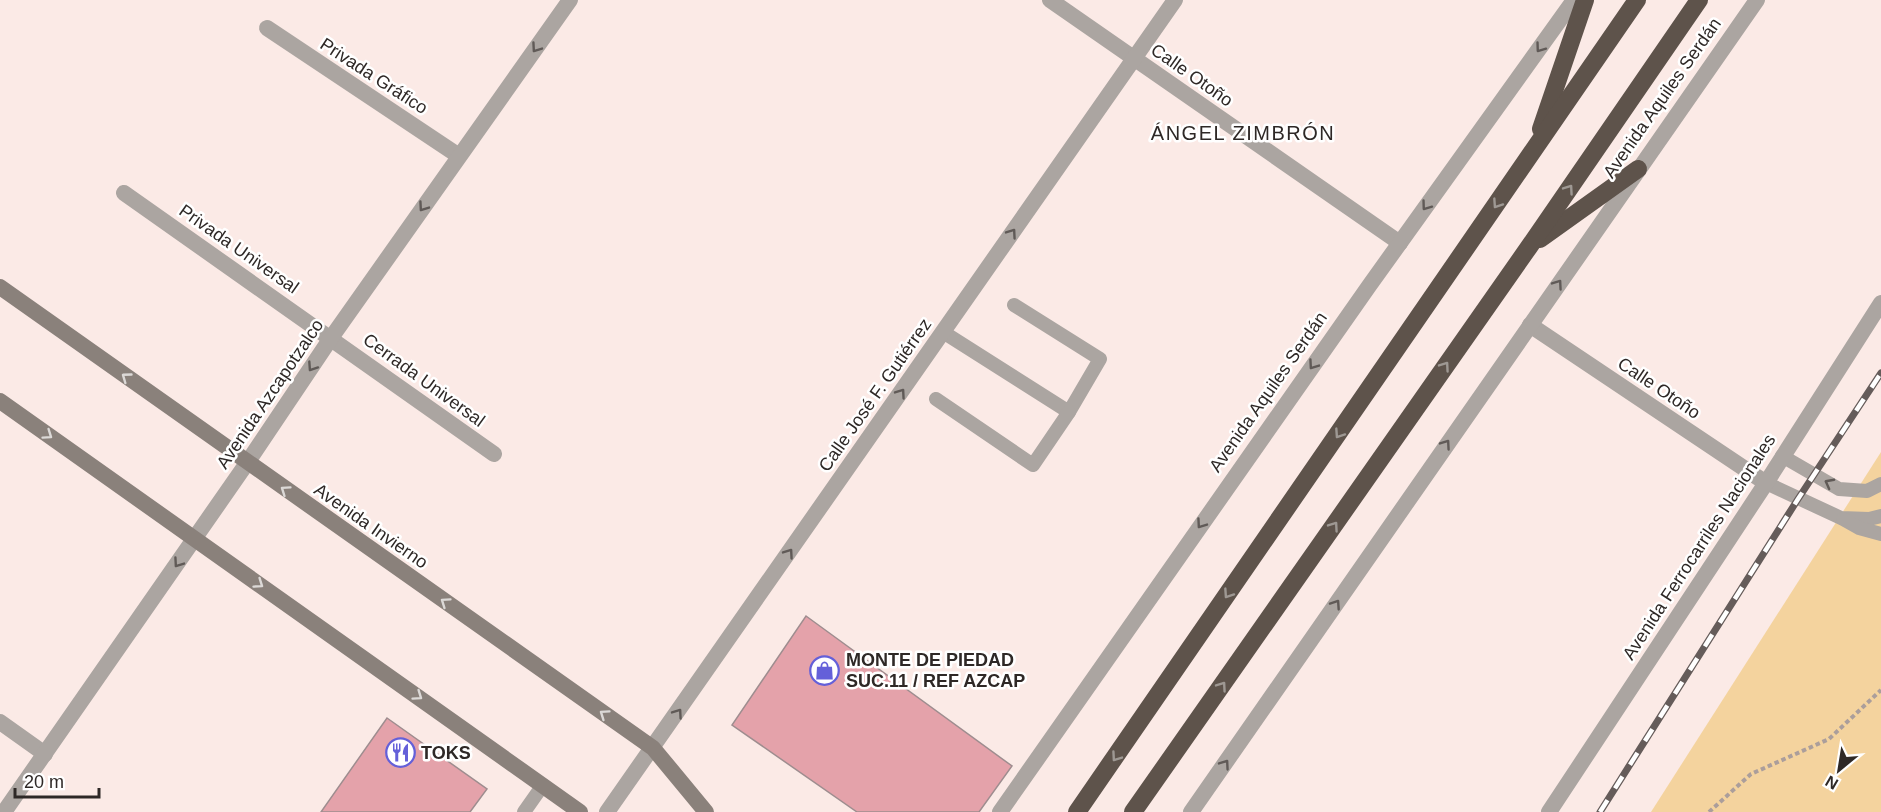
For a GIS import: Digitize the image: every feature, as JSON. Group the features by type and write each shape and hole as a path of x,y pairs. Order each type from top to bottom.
{"highway":[{"path":"1534,150 1585,0"},
{"path":"1077,812 1637,0"},
{"name":"Avenida Aquiles Serdán","path":"1134,812 1699,0"},
{"path":"1529,247 1638,169"}],"main road":[{"name":"Avenida Invierno","path":"0,287 653,748 706,812"},
{"path":"0,401 580,812"}],"street":[{"name":"Avenida Azcapotzalco","path":"4,812 247,463 331,338 570,0"},
{"name":"Calle Otoño","path":"1050,0 1400,243"},
{"name":"Calle José F. Gutiérrez","path":"607,812 1175,0"},
{"name":"Avenida Aquiles Serdán","path":"1000,812 1133,620 1574,0"},
{"name":"Avenida Aquiles Serdán","path":"1191,812 1757,0"},
{"name":"Privada Gráfico","path":"267,28 459,156"},
{"name":"Privada Universal","path":"124,193 331,338"},
{"name":"Avenida Ferrocarriles Nacionales","path":"1549,812 1766,483 1881,303"},
{"name":"Calle Otoño","path":"1530,325 1766,483"},
{"name":"Cerrada Universal","path":"331,338 494,454"},
{"path":"0,722 45,754"}],"lane":[{"path":"936,399 1033,465 1101,359 1014,305"},
{"path":"943,332 1069,412"},
{"path":"1782,456 1839,489 1867,490 1881,484"},
{"path":"1766,483 1859,528 1881,534"},
{"path":"1841,518 1869,519 1881,516"},
{"path":"524,812 543,785"}],"path":[{"path":"1709,812 1751,774 1829,739 1880,692"}],"shaded area":[{"path":"1881,452 1881,812 1651,812"}],"building":[{"name":"MONTE DE PIEDAD SUC.11 / REF AZCAP","path":"806,616 1012,766 979,812 857,812 732,725"},
{"name":"TOKS","path":"387,718 487,789 470,812 321,812"}],"railway":[{"path":"1600,812 1798,499 1881,373"}],"place":[{"name":"MONTE DE PIEDAD SUC.11 / REF AZCAP","path":"825,670"},
{"name":"TOKS","path":"400,753"}],"district":[{"name":"ÁNGEL ZIMBRÓN","path":"1243,133"}]}
